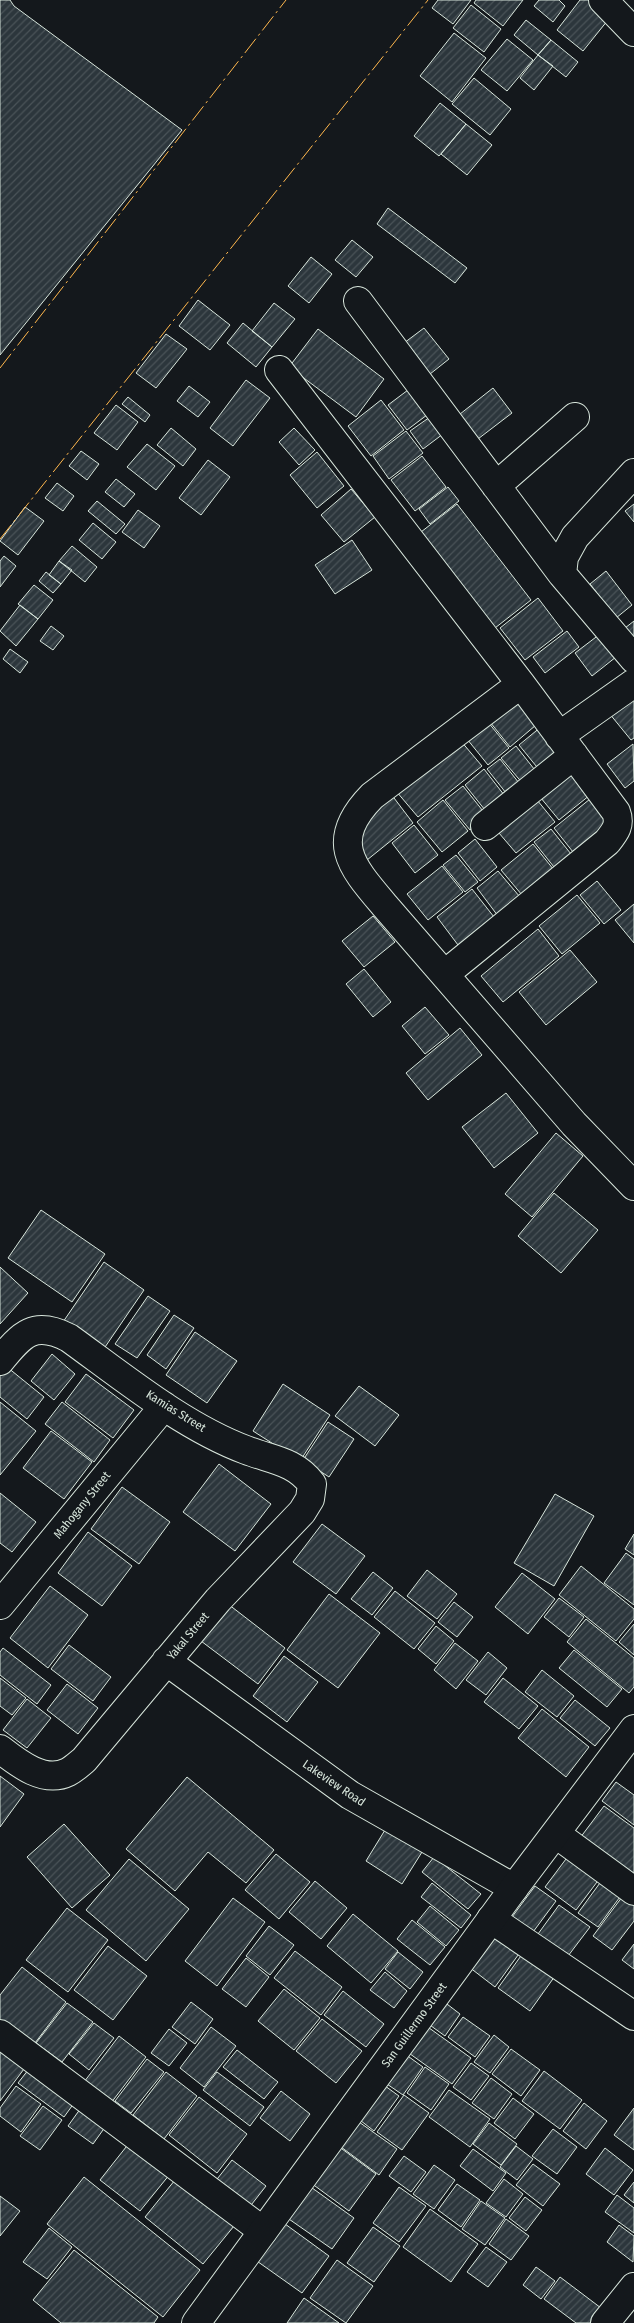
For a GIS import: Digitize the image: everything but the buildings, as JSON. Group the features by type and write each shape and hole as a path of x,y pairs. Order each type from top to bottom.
{"street":[{"path":"603,0 634,32"},
{"path":"358,301 562,574 634,659"},
{"path":"279,370 522,684 616,812 619,820 617,828 607,842 445,974"},
{"path":"496,486 575,417"},
{"path":"562,574 564,557 575,537 634,473"},
{"path":"522,684 372,796 356,812 348,834 348,855 358,873 574,1124 634,1186"},
{"path":"484,826 634,684"},
{"name":"Kamias Street","path":"0,1361 18,1339 30,1332 44,1329 56,1332 69,1338 164,1406 221,1439 246,1450 290,1464 304,1473 312,1484"},
{"name":"Mahogany Street","path":"0,1605 164,1406"},
{"name":"Yakal Street","path":"0,1749 34,1772 51,1775 67,1772 84,1760 218,1600 302,1512 310,1499 312,1484"},
{"name":"Lakeview Road","path":"166,1661 350,1795 395,1823 514,1888"},
{"name":"San Guillermo Street","path":"196,2323 491,1919 634,1729"},
{"path":"556,1834 634,1891"},
{"path":"491,1919 634,2016"},
{"path":"0,2034 263,2231"},
{"path":"605,2323 634,2287"}],"power":[{"path":"0,368 286,0"},
{"path":"0,539 428,0"}]}
